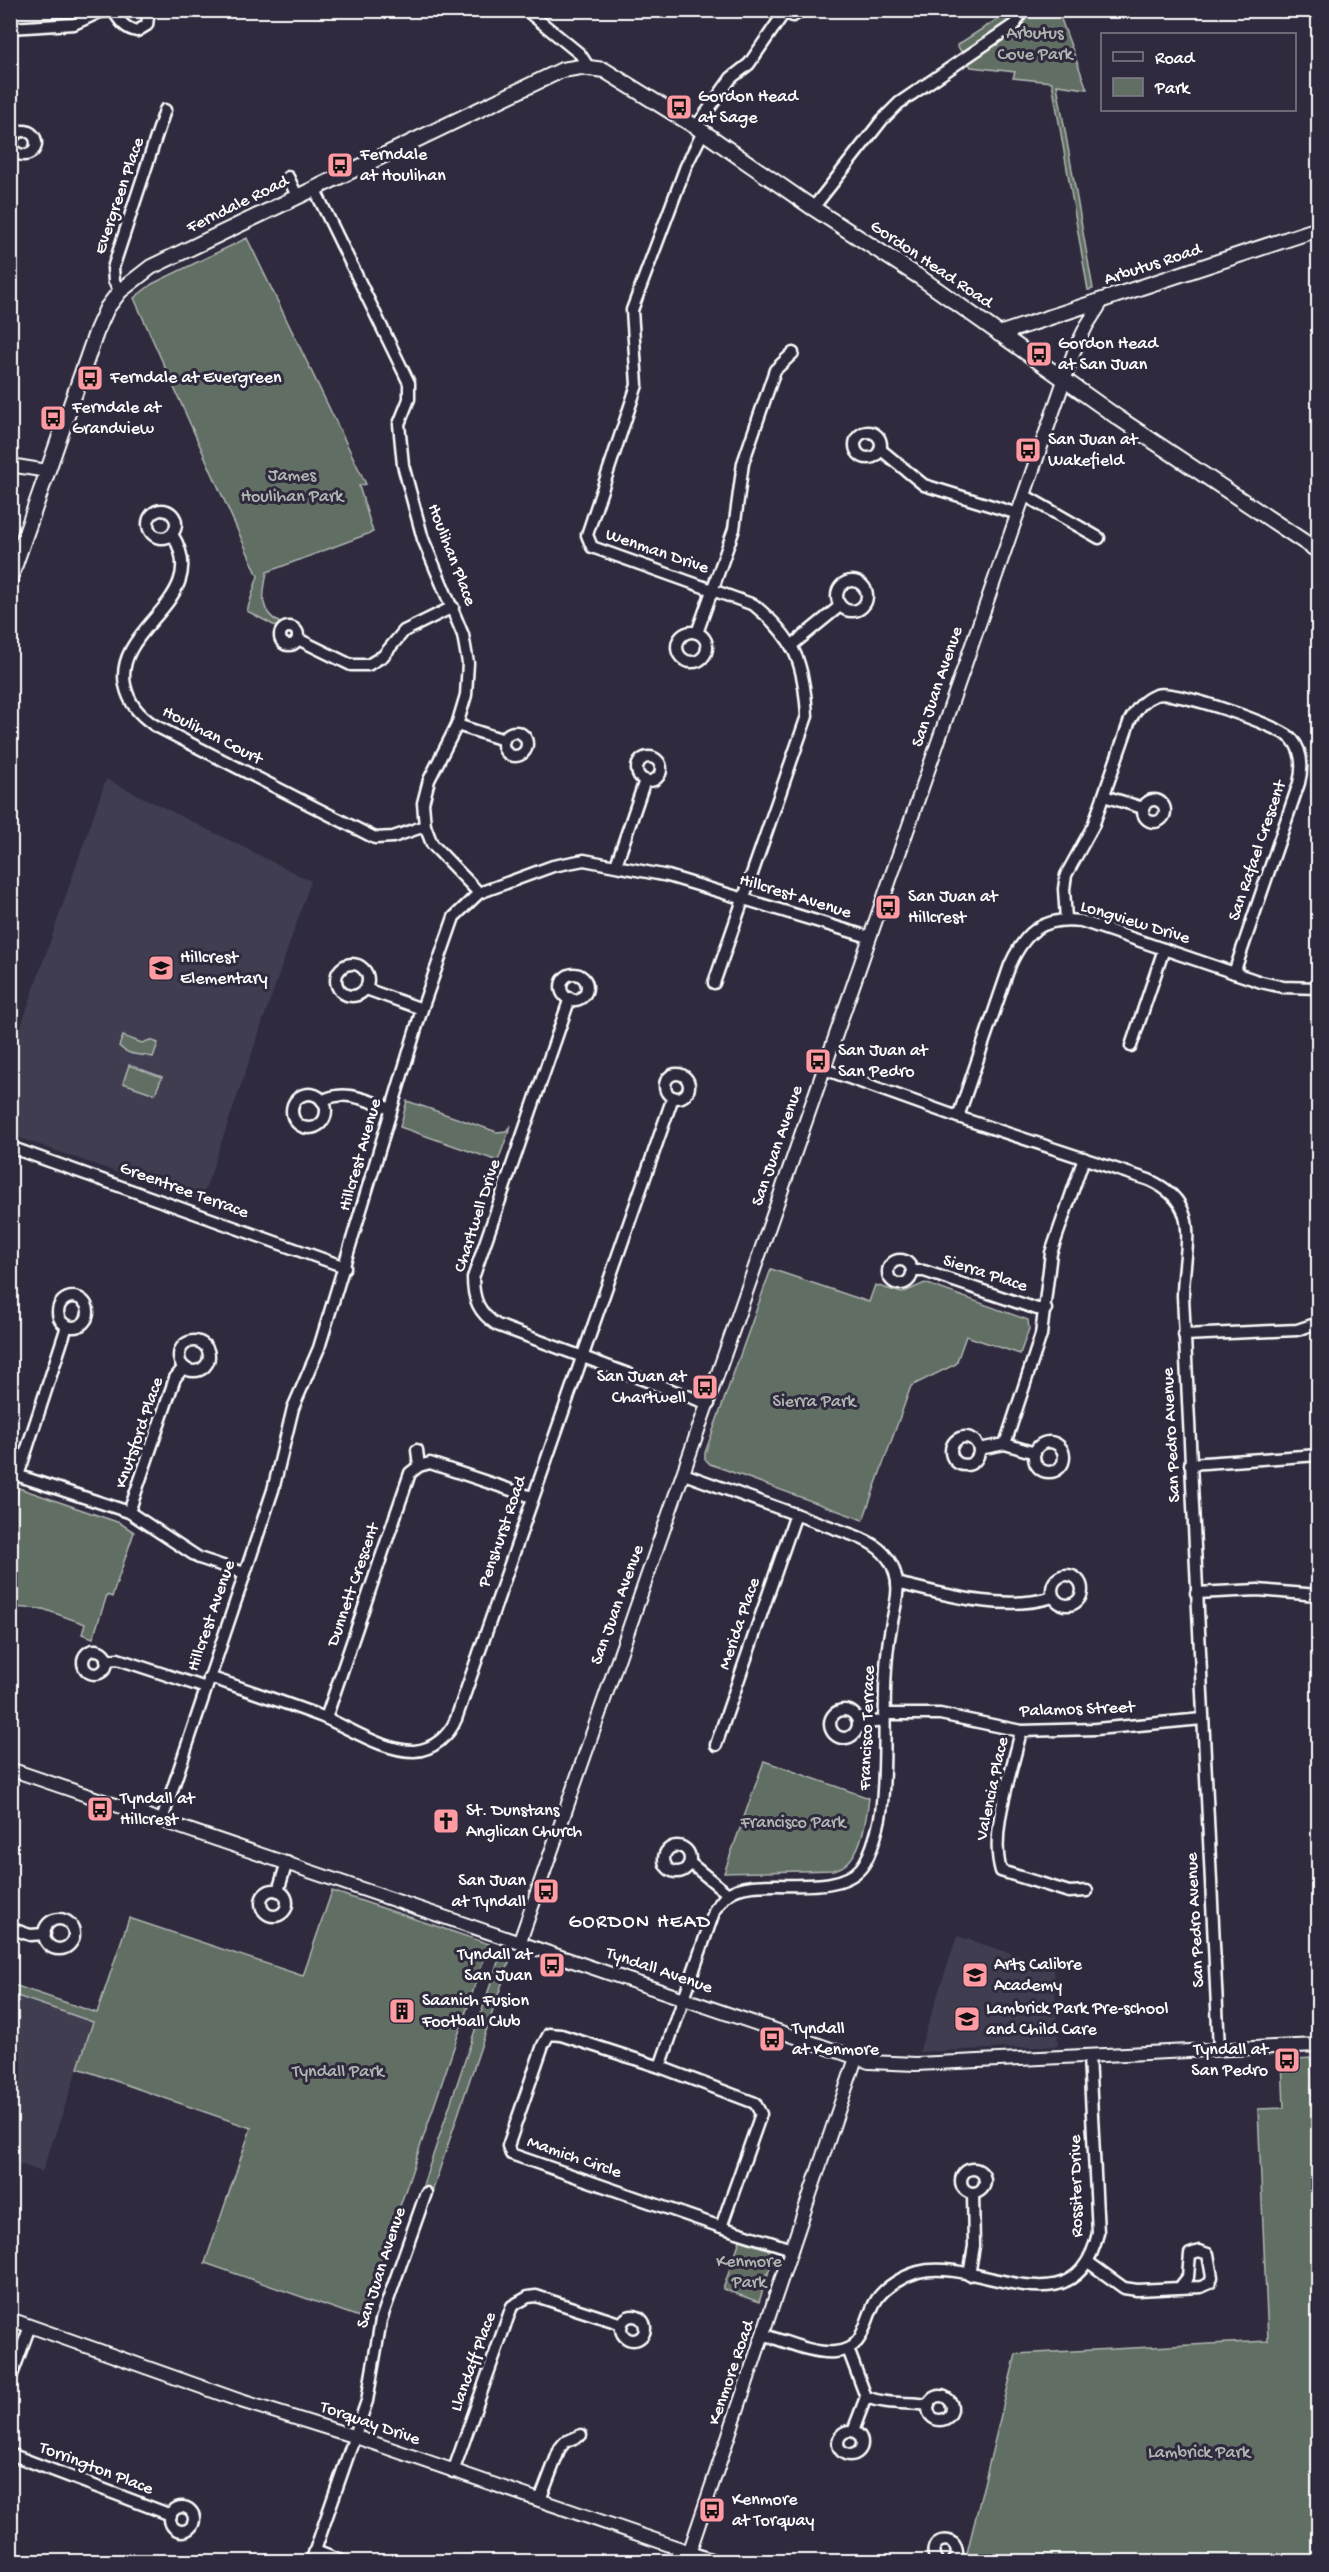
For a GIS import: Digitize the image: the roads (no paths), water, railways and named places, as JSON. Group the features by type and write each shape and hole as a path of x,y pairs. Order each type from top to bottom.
{"main road":[{"name":"Gordon Head Road","path":"589,68 604,70 699,129 813,208 921,278 1117,417 1318,551"},
{"name":"Ferndale Road","path":"10,579 97,330 107,308 120,291 151,267 297,196 562,70 589,68"},
{"name":"Arbutus Road","path":"999,334 1318,229"}],"street":[{"path":"10,28 74,24 100,12 116,11 122,24 130,30 137,31 147,25 148,18 144,10"},
{"name":"Gordon Head Road","path":"526,10 580,54 589,68"},
{"path":"782,12 793,16 802,10"},
{"path":"813,208 882,120 899,103 933,77 1015,24 1023,10"},
{"name":"Wenman Drive","path":"714,984 807,716 801,663 774,623 754,605 592,547 587,535 637,385 632,310 699,129 731,78 749,64 782,12"},
{"name":"Evergreen Place","path":"120,291 114,281 113,268 165,110"},
{"path":"10,164 17,153"},
{"path":"288,177 297,196"},
{"name":"Houlihan Place","path":"314,188 409,383 409,399 399,424 403,465 423,539 463,634 468,663 466,695 457,725 429,780 423,803 425,826 432,844 479,893"},
{"name":"San Juan Avenue","path":"520,1941 1075,349 1087,324 1103,300"},
{"path":"697,633 734,529 744,463 775,370 793,353"},
{"path":"879,448 924,485 1018,514"},
{"path":"10,465 47,471"},
{"path":"1024,495 1098,538"},
{"name":"Houlihan Court","path":"172,534 180,546 182,558 179,583 164,610 136,641 128,654 125,667 128,695 134,708 154,725 375,838 393,837 425,826"},
{"path":"791,646 840,606"},
{"path":"298,639 351,666 368,665 383,656 404,631 453,607"},
{"name":"San Rafael Crescent","path":"1066,919 1064,889 1066,875 1093,826 1130,720 1137,708 1157,695 1178,694 1279,729 1297,746 1302,760 1299,783 1234,973"},
{"path":"457,725 504,740"},
{"path":"616,865 645,780"},
{"path":"1104,796 1143,808"},
{"name":"Hillcrest Avenue","path":"162,1820 273,1490 292,1408 313,1366 422,1009 454,917 479,893 553,866 584,861 668,876 869,937"},
{"name":"Longview Drive","path":"958,1117 1018,947 1037,928 1052,922 1066,919 1081,921 1234,973 1283,987 1318,988"},
{"path":"1131,1046 1164,949"},
{"path":"366,989 422,1009"},
{"name":"Chartwell Drive","path":"570,998 472,1278 473,1295 485,1317 497,1325 708,1404"},
{"name":"San Pedro Avenue","path":"824,1070 1161,1185 1174,1194 1186,1216 1187,1231 1183,1272 1190,1464 1220,2049"},
{"path":"322,1101 330,1096 342,1094 391,1109"},
{"name":"Penshurst Road","path":"209,1677 326,1719 351,1732 408,1750 429,1748 446,1736 456,1719 673,1097"},
{"name":"Greentree Terrace","path":"10,1147 345,1267"},
{"path":"1005,1444 1041,1335 1046,1309 1051,1252 1084,1158"},
{"name":"Sierra Place","path":"913,1271 924,1271 1037,1309 1046,1309"},
{"path":"1185,1335 1297,1330 1318,1323"},
{"path":"68,1326 14,1474 129,1512 199,1558 244,1573"},
{"name":"Knutsford Place","path":"129,1512 175,1378 184,1367"},
{"path":"979,1449 1005,1444 1035,1453"},
{"path":"417,1449 419,1466 430,1463 532,1497"},
{"path":"1190,1464 1318,1455"},
{"name":"Dunnett Crescent","path":"326,1719 410,1473 419,1466"},
{"path":"684,1474 877,1545 891,1564 897,1583 982,1600 1033,1600 1053,1596"},
{"name":"Merida Place","path":"716,1745 796,1514"},
{"name":"Francisco Terrace","path":"728,1894 746,1887 844,1881 861,1868 871,1850 882,1805 887,1648 897,1583"},
{"path":"1196,1593 1258,1590 1318,1595"},
{"path":"106,1660 118,1659 206,1688"},
{"name":"Palamos Street","path":"858,1724 884,1718 940,1714 1022,1731 1096,1729 1202,1719"},
{"name":"Valencia Place","path":"1022,1731 996,1835 996,1856 1001,1871 1069,1892 1087,1891"},
{"name":"Tyndall Avenue","path":"10,1769 520,1941 856,2058 883,2064 1318,2045"},
{"path":"278,1891 287,1862"},
{"path":"660,2067 715,1909 728,1894 690,1863"},
{"path":"10,1928 30,1935 45,1934"},
{"name":"Mamich Circle","path":"721,2227 761,2114 755,2103 660,2067 561,2035 549,2034 543,2045 508,2146 511,2154 721,2227 792,2249"},
{"name":"Rossiter Drive","path":"848,2349 860,2340 878,2298 899,2281 926,2270 947,2271 1014,2285 1050,2286 1068,2280 1088,2262 1098,2233 1089,2056"},
{"name":"Kenmore Road","path":"688,2557 856,2058"},
{"name":"San Juan Avenue","path":"313,2556 356,2437 371,2384 382,2318 426,2193"},
{"path":"969,2275 974,2246 973,2193"},
{"path":"1088,2262 1124,2288 1137,2290 1180,2287"},
{"name":"Llandaff Place","path":"453,2472 512,2306 528,2297 536,2296 622,2324"},
{"name":"Torquay Drive","path":"10,2319 241,2401 356,2437 540,2500 688,2557 719,2562"},
{"path":"10,2380 30,2326"},
{"path":"764,2335 826,2352 848,2349 866,2397 853,2431"},
{"path":"866,2397 887,2402 929,2405"},
{"path":"540,2500 560,2448 565,2442 581,2435"},
{"name":"Torrington Place","path":"10,2454 171,2515"},
{"path":"938,2562 934,2557 933,2549 937,2542 944,2540 952,2542 957,2548 956,2557 952,2562"},
{"path":"313,2556 344,2562"}],"place":[{"name":"Gordon Head at Sage","path":"679,107"},
{"name":"Ferndale at Houlihan","path":"340,165"},
{"name":"Gordon Head at San Juan","path":"1039,354"},
{"name":"Ferndale at Evergreen","path":"90,378"},
{"name":"Ferndale at Grandview","path":"53,418"},
{"name":"San Juan at Wakefield","path":"1028,450"},
{"name":"San Juan at Hillcrest","path":"888,907"},
{"name":"Hillcrest Elementary","path":"161,968"},
{"name":"San Juan at San Pedro","path":"818,1061"},
{"name":"San Juan at Chartwell","path":"705,1387"},
{"name":"Tyndall at Hillcrest","path":"100,1809"},
{"name":"St. Dunstans Anglican Church","path":"446,1821"},
{"name":"San Juan at Tyndall","path":"546,1891"},
{"name":"Tyndall at San Juan","path":"552,1965"},
{"name":"Arts Calibre Academy","path":"975,1975"},
{"name":"Saanich Fusion Football Club","path":"402,2011"},
{"name":"Lambrick Park Pre-school and Child Care","path":"967,2019"},
{"name":"Tyndall at Kenmore","path":"772,2039"},
{"name":"Tyndall at San Pedro","path":"1287,2060"},
{"name":"Kenmore at Torquay","path":"712,2510"}],"district":[{"name":"GORDON HEAD","path":"640,1923"}],"park label":[{"name":"Arbutus Cove Park","path":"1035,44"},
{"name":"James Houlihan Park","path":"292,486"},
{"name":"Sierra Park","path":"814,1402"},
{"name":"Francisco Park","path":"793,1823"},
{"name":"Tyndall Park","path":"338,2072"},
{"name":"Kenmore Park","path":"749,2272"},
{"name":"Lambrick Park","path":"1199,2453"}]}
